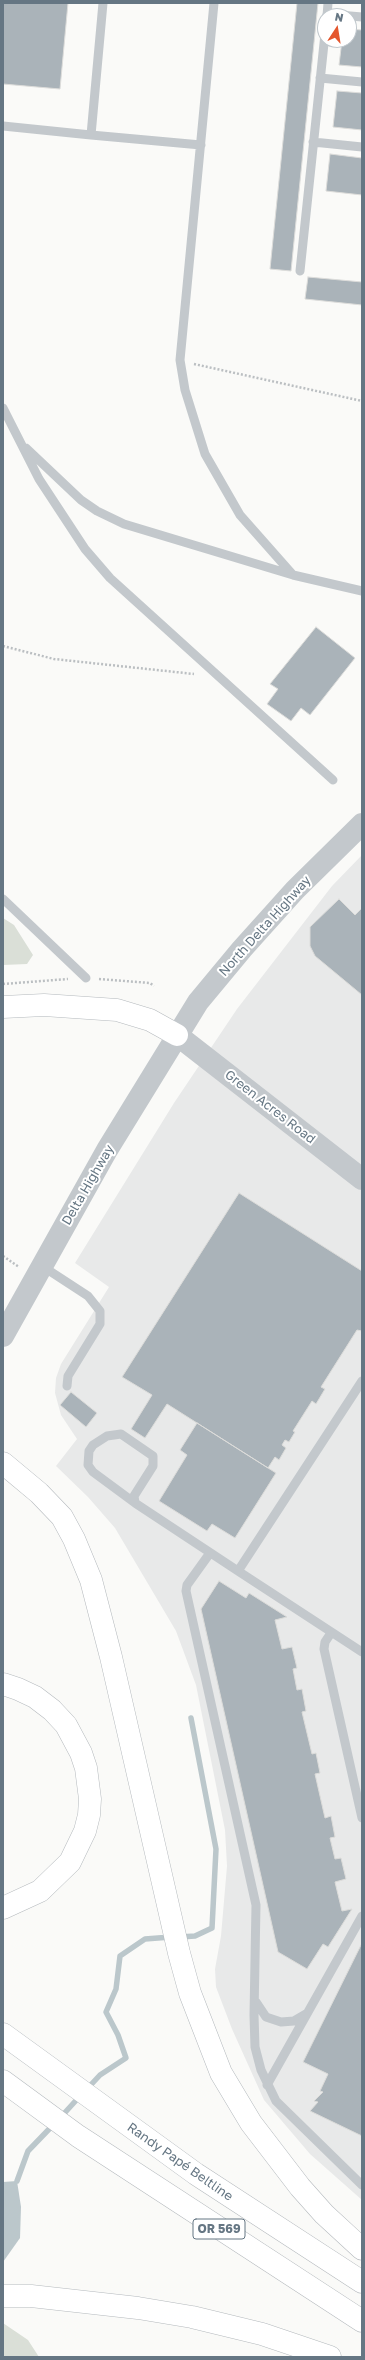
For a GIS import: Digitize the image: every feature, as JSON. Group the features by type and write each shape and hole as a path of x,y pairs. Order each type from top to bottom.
{"highway":[{"path":"3,1007 44,1006 117,1010 150,1020 177,1035"},
{"path":"3,1463 39,1493 62,1517 81,1552 91,1580 111,1657 165,1898 179,1953 207,2040 222,2073 251,2124 300,2187 362,2249"},
{"path":"3,1684 18,1688 35,1697 52,1710 66,1725 81,1753 86,1768 90,1798 89,1815 85,1831 70,1862 40,1891 3,1908"},
{"name":"Randy Papé Beltline","path":"3,2034 118,2119 277,2228 362,2282"},
{"name":"OR 569","path":"9,2086 78,2136 315,2293 362,2321"},
{"path":"3,2296 31,2296 138,2308 192,2317 262,2334 330,2357"}],"street":[{"name":"North Delta Highway","path":"177,1035 198,1002 242,949 295,890 362,824"},
{"name":"Green Acres Road","path":"177,1035 362,1180"},
{"name":"Delta Highway","path":"3,1336 107,1150 177,1035"}],"lane":[{"path":"91,135 103,3"},
{"path":"214,3 180,360 185,390 205,454 240,515 293,575"},
{"path":"300,271 323,48"},
{"path":"320,78 362,82"},
{"path":"3,126 200,145"},
{"path":"313,142 362,147"},
{"path":"3,408 40,478 85,549 110,578 333,780"},
{"path":"21,443 81,500 97,511 124,524 293,575 362,591"},
{"path":"3,899 86,978"},
{"path":"42,1266 88,1296 100,1311 100,1324 68,1376 68,1386"},
{"path":"238,1571 362,1381"},
{"path":"135,1504 134,1496 153,1466 154,1456 121,1434 103,1438 89,1451 88,1460 90,1468 135,1504 362,1652"},
{"path":"210,1553 188,1585 186,1591 256,1905 256,2047 261,2070 276,2101 362,2185"},
{"path":"331,1633 325,1642 324,1649 362,1818"},
{"path":"267,2085 362,1916"},
{"path":"255,1998 262,2012 273,2020 288,2022 307,2013"}],"path":[{"path":"180,360 362,401"},
{"path":"3,646 54,660 218,676"}],"shaded area":[{"path":"362,855 362,2200 310,2154 264,2100 232,2029 216,1987 215,1969 221,1936 227,1866 225,1830 196,1685 176,1631 115,1528 88,1497 56,1466 77,1439 61,1415 55,1393 56,1378 61,1364 109,1287 75,1263 174,1103 237,1009 332,886"},
{"path":"3,918 14,925 33,955 27,964 3,965"},
{"path":"17,2181 21,2207 20,2238 3,2262 3,2182"},
{"path":"3,2323 28,2340 39,2357 3,2357"}],"building":[{"path":"3,3 68,3 60,89 3,84"},
{"path":"297,3 318,3 291,271 270,269"},
{"path":"357,30 362,30 362,67 339,65 341,48 357,48"},
{"path":"337,91 362,93 362,130 333,127"},
{"path":"330,154 362,158 362,195 326,191"},
{"path":"308,277 362,282 362,305 305,299"},
{"path":"316,627 355,658 310,715 301,708 291,721 267,704 278,689 270,684"},
{"path":"339,899 355,915 362,908 362,995 315,956 310,946 310,927"},
{"path":"239,1193 362,1271 362,1331 357,1330 321,1387 325,1389 316,1404 312,1401 293,1431 295,1432 289,1442 285,1440 282,1445 286,1448 279,1460 275,1457 268,1468 167,1404 145,1438 131,1429 152,1395 122,1377"},
{"path":"71,1392 97,1413 86,1427 60,1405"},
{"path":"197,1423 276,1473 235,1538 212,1524 207,1531 159,1501 187,1455 180,1450"},
{"path":"219,1581 246,1598 249,1593 287,1617 275,1620 282,1649 292,1647 297,1668 293,1669 297,1690 302,1689 306,1711 302,1712 312,1754 316,1753 320,1773 315,1774 325,1818 331,1816 335,1837 330,1838 335,1859 341,1858 346,1879 335,1882 342,1911 352,1909 328,1947 323,1944 307,1969 278,1952 201,1609"},
{"path":"362,1943 362,2136 310,2111 318,2102 314,2101 323,2092 320,2091 328,2074 303,2062"}],"waterway":[{"path":"180,1937 195,1936 212,1928 216,1849 191,1718"},
{"path":"87,2089 100,2075 126,2058 118,2035 106,2012 116,1989 120,1956 145,1939 171,1937"},
{"path":"60,2118 80,2096"},
{"path":"17,2181 28,2151 54,2124"}]}
